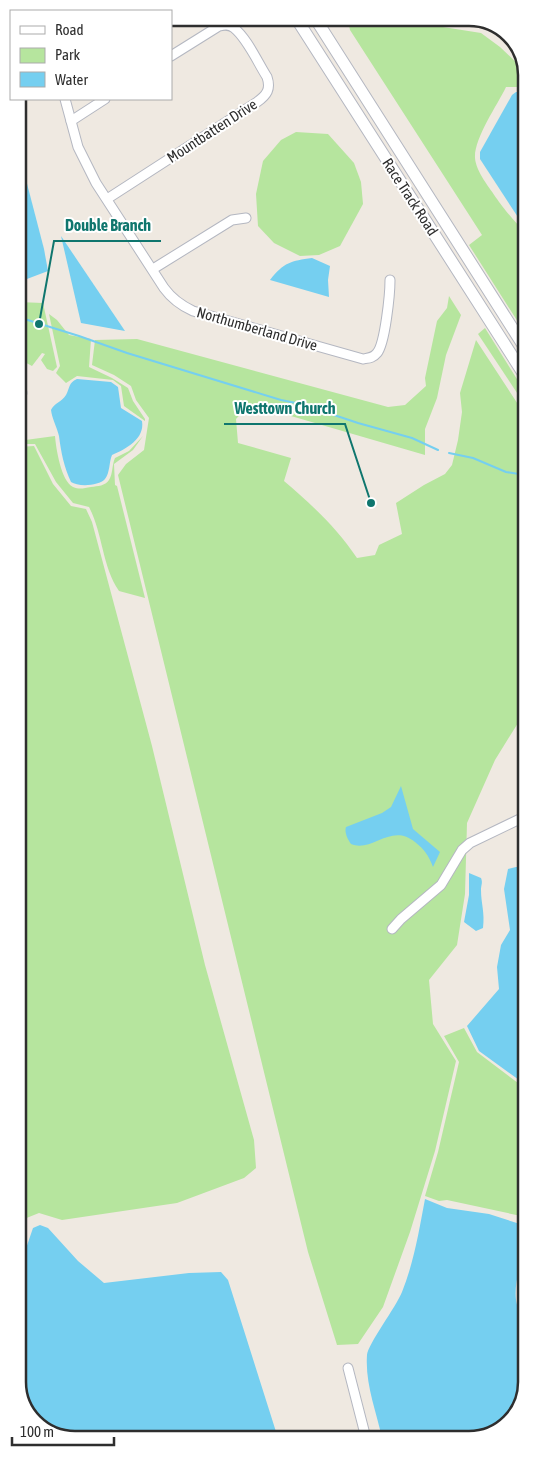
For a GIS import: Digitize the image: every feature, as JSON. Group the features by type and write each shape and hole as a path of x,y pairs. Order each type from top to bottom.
{"main road":[{"name":"Race Track Road","path":"304,26 518,365"},
{"name":"Race Track Road","path":"320,26 518,337"},
{"path":"486,314 498,305"}],"street":[{"name":"Mountbatten Drive","path":"172,55 219,26"},
{"name":"Mountbatten Drive","path":"107,199 257,102 268,92 269,84 267,77 243,39 234,28 229,26"},
{"name":"Northumberland Drive","path":"65,100 78,147 96,183 172,299 182,306 193,311 363,359 370,358 378,352 390,298 390,280"},
{"path":"71,121 103,100"},
{"path":"153,269 232,220 246,218"},
{"path":"392,929 400,919 441,884 462,850 470,843 518,820"},
{"path":"348,1368 364,1431"}],"green space":[{"path":"349,26 437,26 481,33 516,62 518,87 506,87 478,141 475,158 478,169 487,185 518,225 518,322 469,245 482,235"},
{"path":"296,132 328,134 354,163 361,182 363,204 340,246 319,255 300,256 274,243 258,226 256,194 263,161 281,140"},
{"path":"449,296 461,315 446,355 437,398 425,429 425,455 250,404 236,419 238,443 291,458 284,481 323,517 357,558 375,555 379,545 402,534 396,503 445,474 452,465 462,412 460,393 476,340 518,404 518,723 495,760 467,823 465,894 457,945 429,980 433,1024 456,1061 435,1151 410,1232 383,1307 358,1344 337,1345 308,1252 118,475 126,464 144,450 149,418 136,400 131,386 114,375 92,365 95,340 137,339 388,407 405,405 426,386 425,378 437,321 447,308"},
{"path":"26,302 43,303 57,367 53,371 47,369 41,360 45,354 42,353 32,366 26,363"},
{"path":"49,314 57,320 69,335 91,339 89,367 128,388 133,401 145,421 124,406 121,386 113,380 77,376 66,383 56,373 60,366"},
{"path":"485,328 518,381 518,394 478,334"},
{"path":"55,436 60,464 65,478 73,487 80,489 107,482 111,475 115,458 129,451 143,436 133,450 114,464 115,485 117,486 145,598 119,591 109,571 94,517 89,507 73,503 56,482 35,444 26,444 26,440"},
{"path":"26,446 34,446 53,484 71,506 86,509 92,522 152,746 205,965 254,1140 256,1168 244,1178 177,1203 62,1220 39,1213 26,1218"},
{"path":"464,1028 477,1052 518,1083 518,1215 447,1200 439,1201 425,1196 438,1152 459,1062 444,1036"}],"water":[{"path":"518,92 518,217 480,159 480,152 512,95"},
{"path":"26,180 44,249 48,271 26,279"},
{"path":"61,236 125,331 81,323"},
{"path":"312,258 330,266 328,280 329,297 270,280 288,263"},
{"path":"77,379 111,382 118,387 121,408 142,421 141,433 138,438 123,450 112,455 107,477 98,483 88,485 78,485 71,482 51,410 64,397 71,384"},
{"path":"401,786 413,829 440,852 433,867 424,850 406,837 390,836 359,846 351,844 347,836 346,827 382,813 391,807"},
{"path":"518,867 518,1079 479,1051 467,1026 499,989 497,967 501,945 510,930 504,889 508,869"},
{"path":"469,873 481,878 482,881 483,928 476,931 464,922 469,895"},
{"path":"425,1199 447,1208 489,1214 518,1223 516,1293 518,1306 518,1382 515,1397 508,1412 487,1427 469,1431 380,1431 368,1376 367,1355 402,1292 418,1235"},
{"path":"40,1225 48,1228 78,1261 104,1283 189,1273 221,1272 228,1280 276,1431 72,1431 45,1421 31,1403 26,1382 26,1248 33,1228"}],"waterway":[{"path":"26,319 127,353 412,438 438,450"},
{"path":"449,453 473,458 506,472 518,474"}],"place":[{"name":"Double Branch","path":"39,324"},
{"name":"Westtown Church","path":"371,503"}]}
